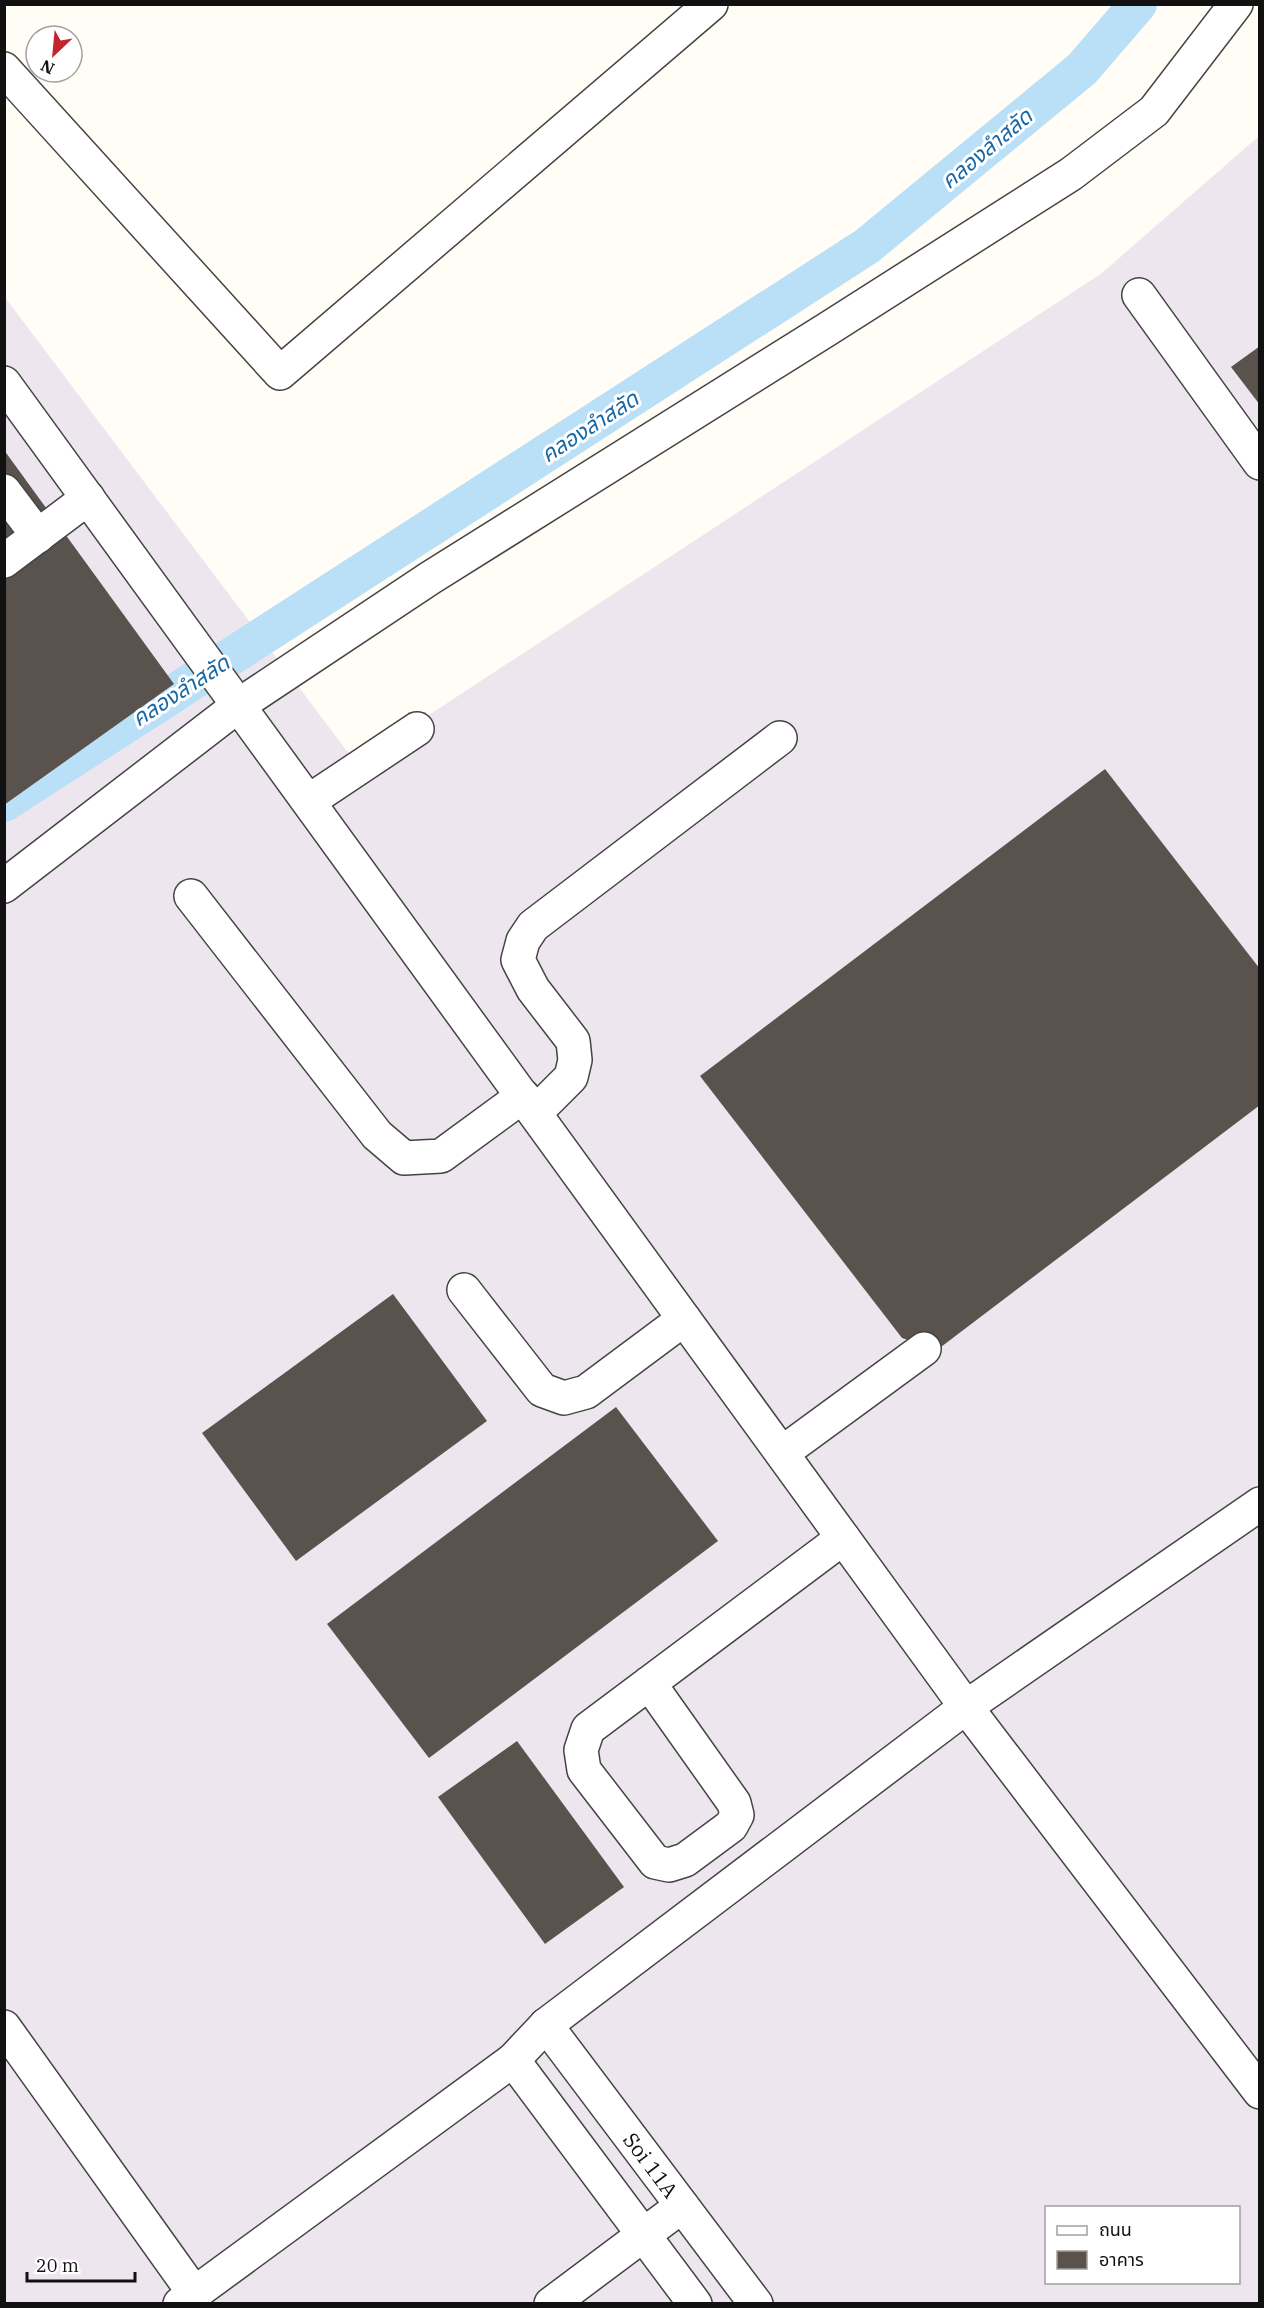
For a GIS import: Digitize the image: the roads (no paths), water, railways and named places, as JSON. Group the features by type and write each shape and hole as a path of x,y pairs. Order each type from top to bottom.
{"street":[{"path":"4,69 280,373 711,4"},
{"path":"4,886 239,705 430,578 1071,174 1154,111 1236,4"},
{"path":"1139,295 1260,463"},
{"path":"4,383 966,1707 1260,2092"},
{"path":"4,491 38,536"},
{"path":"4,561 88,498"},
{"path":"309,801 417,729"},
{"path":"191,896 377,1135 404,1158 441,1156 529,1105 571,1077 574,1060 573,1041 533,989 518,960 523,940 533,926 780,738"},
{"path":"464,1290 542,1390 564,1398 586,1392 684,1319"},
{"path":"782,1453 924,1349"},
{"path":"4,2026 187,2298 513,2060 546,2025 966,1707 1260,1504"},
{"path":"649,1683 734,1803 737,1815 731,1826 685,1860 669,1865 655,1862 584,1770 581,1750 588,1729 649,1683 843,1538"},
{"name":"Soi 11A","path":"546,2025 747,2292"},
{"path":"513,2060 695,2304"},
{"path":"551,2304 682,2206"},
{"path":"704,2304 747,2292"}],"waterway":[{"name":"คลองลำสลัด","path":"4,803 867,246 1082,69 1138,4"}]}
